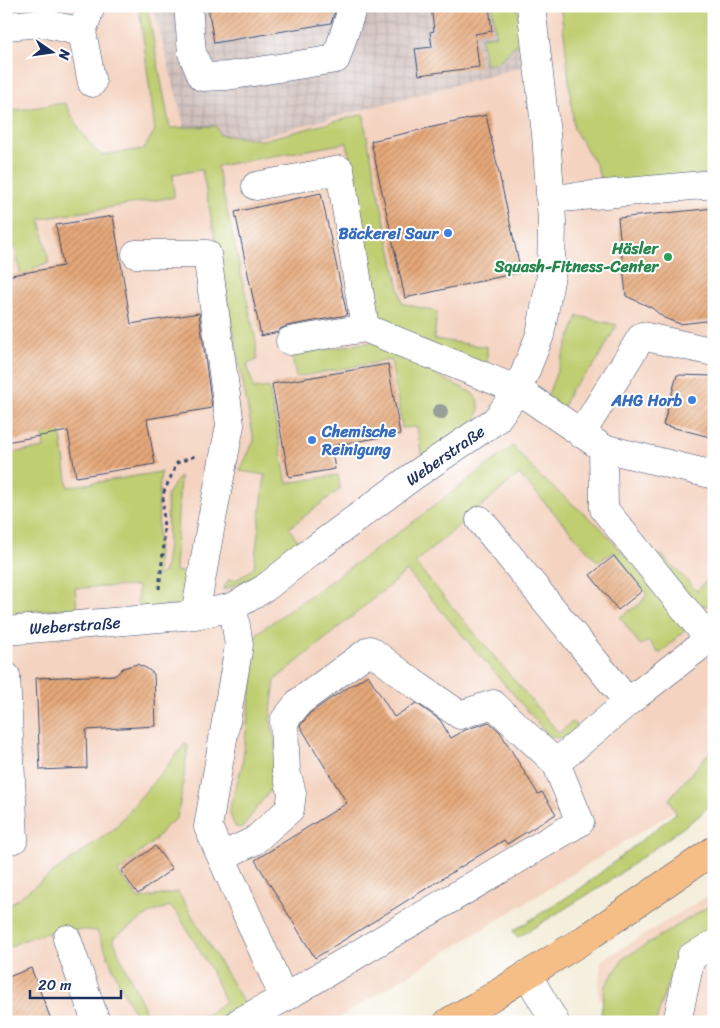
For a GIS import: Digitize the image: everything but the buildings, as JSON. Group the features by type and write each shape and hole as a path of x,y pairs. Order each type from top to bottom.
{"main road":[{"path":"448,1022 585,939 714,850"}],"street":[{"path":"91,6 82,32 92,83"},
{"path":"188,6 192,53 202,77 227,76 336,59 353,6"},
{"name":"Weberstraße","path":"6,630 157,619 196,615 233,607 265,588 412,477 496,420 518,390 540,336 551,275 552,221 546,134 531,6"},
{"path":"6,26 42,23 82,32"},
{"path":"256,186 340,170 365,328"},
{"path":"550,199 714,184"},
{"path":"136,254 207,254 230,425 196,615"},
{"path":"290,341 365,328 518,390 592,441 714,475"},
{"path":"556,763 628,702 711,640 604,509 592,441 642,336 714,352"},
{"path":"480,520 628,702"},
{"path":"233,607 239,645 208,827 284,998"},
{"path":"222,856 254,841 290,809 292,793 286,772 284,720 299,702 370,650 460,715 493,704 556,763 580,822 284,998 239,1022"},
{"path":"6,687 14,839 6,840"},
{"path":"67,939 96,1022"},
{"path":"677,1022 691,957 714,944"},
{"path":"527,974 556,1022"}],"path":[{"path":"157,619 157,600 164,544 163,494 177,463 226,445"}],"shaded area":[{"path":"6,6 714,6 714,784 707,791 332,1022 6,1022"},
{"path":"153,6 512,6 522,67 192,155"},
{"path":"714,892 714,1022 611,1022 598,994 601,961"}],"green space":[{"path":"139,6 147,6 170,128 216,126 220,135 263,140 364,114 365,127 402,303 437,312 434,339 487,347 487,368 380,322 347,143 217,166 256,341 257,360 247,364 254,389 269,387 287,483 338,475 340,489 289,528 300,544 268,570 223,590 228,580 239,578 254,567 265,475 240,471 254,441 202,170 173,174 174,197 40,219 49,263 33,268 39,304 27,308 15,247 6,248 6,59 11,111 65,103 85,137 101,155 144,149 155,130"},
{"path":"492,6 517,6 523,38 498,62 485,64 481,37 496,35"},
{"path":"560,6 714,6 714,173 603,186 596,165 574,129"},
{"path":"578,316 617,325 592,368 571,389 562,410 546,400"},
{"path":"371,342 472,393 479,405 477,419 422,457 417,427 402,428 391,360 296,377 292,355"},
{"path":"59,421 68,487 161,472 157,576 164,572 168,545 167,494 180,476 175,571 195,575 180,605 138,608 138,586 75,588 77,608 6,613 6,454 44,448 42,424"},
{"path":"513,446 538,475 600,527 635,567 685,630 661,653 657,652 649,641 640,645 620,617 640,604 647,594 614,552 598,562 519,474 415,563 559,733 572,722 578,727 566,736 559,738 550,737 407,571 275,680 270,720 275,740 277,781 242,828 235,827 229,811 242,766 253,674 251,654 253,645 256,642 257,633 393,537"},
{"path":"662,555 697,591 714,572 714,603 706,606 692,601 658,557"},
{"path":"186,743 188,746 177,818 118,872 139,899 178,892 245,1005 229,1022 199,1022 202,1016 212,1012 225,1001 210,968 178,914 169,906 149,914 113,938 150,1022 139,1022 121,987 97,931 50,932 16,943 6,949 6,907 114,829"},
{"path":"714,747 714,801 700,815 608,882 517,938 513,931 580,889 676,813 669,799"},
{"path":"714,903 714,935 681,961 667,984 656,1022 605,1022 601,1013 605,986 624,958"}],"place":[{"name":"Bäckerei Saur","path":"448,233"},
{"name":"Häsler Squash-Fitness-Center","path":"668,257"},
{"name":"AHG Horb","path":"692,400"},
{"name":"Chemische Reinigung","path":"312,440"}]}
